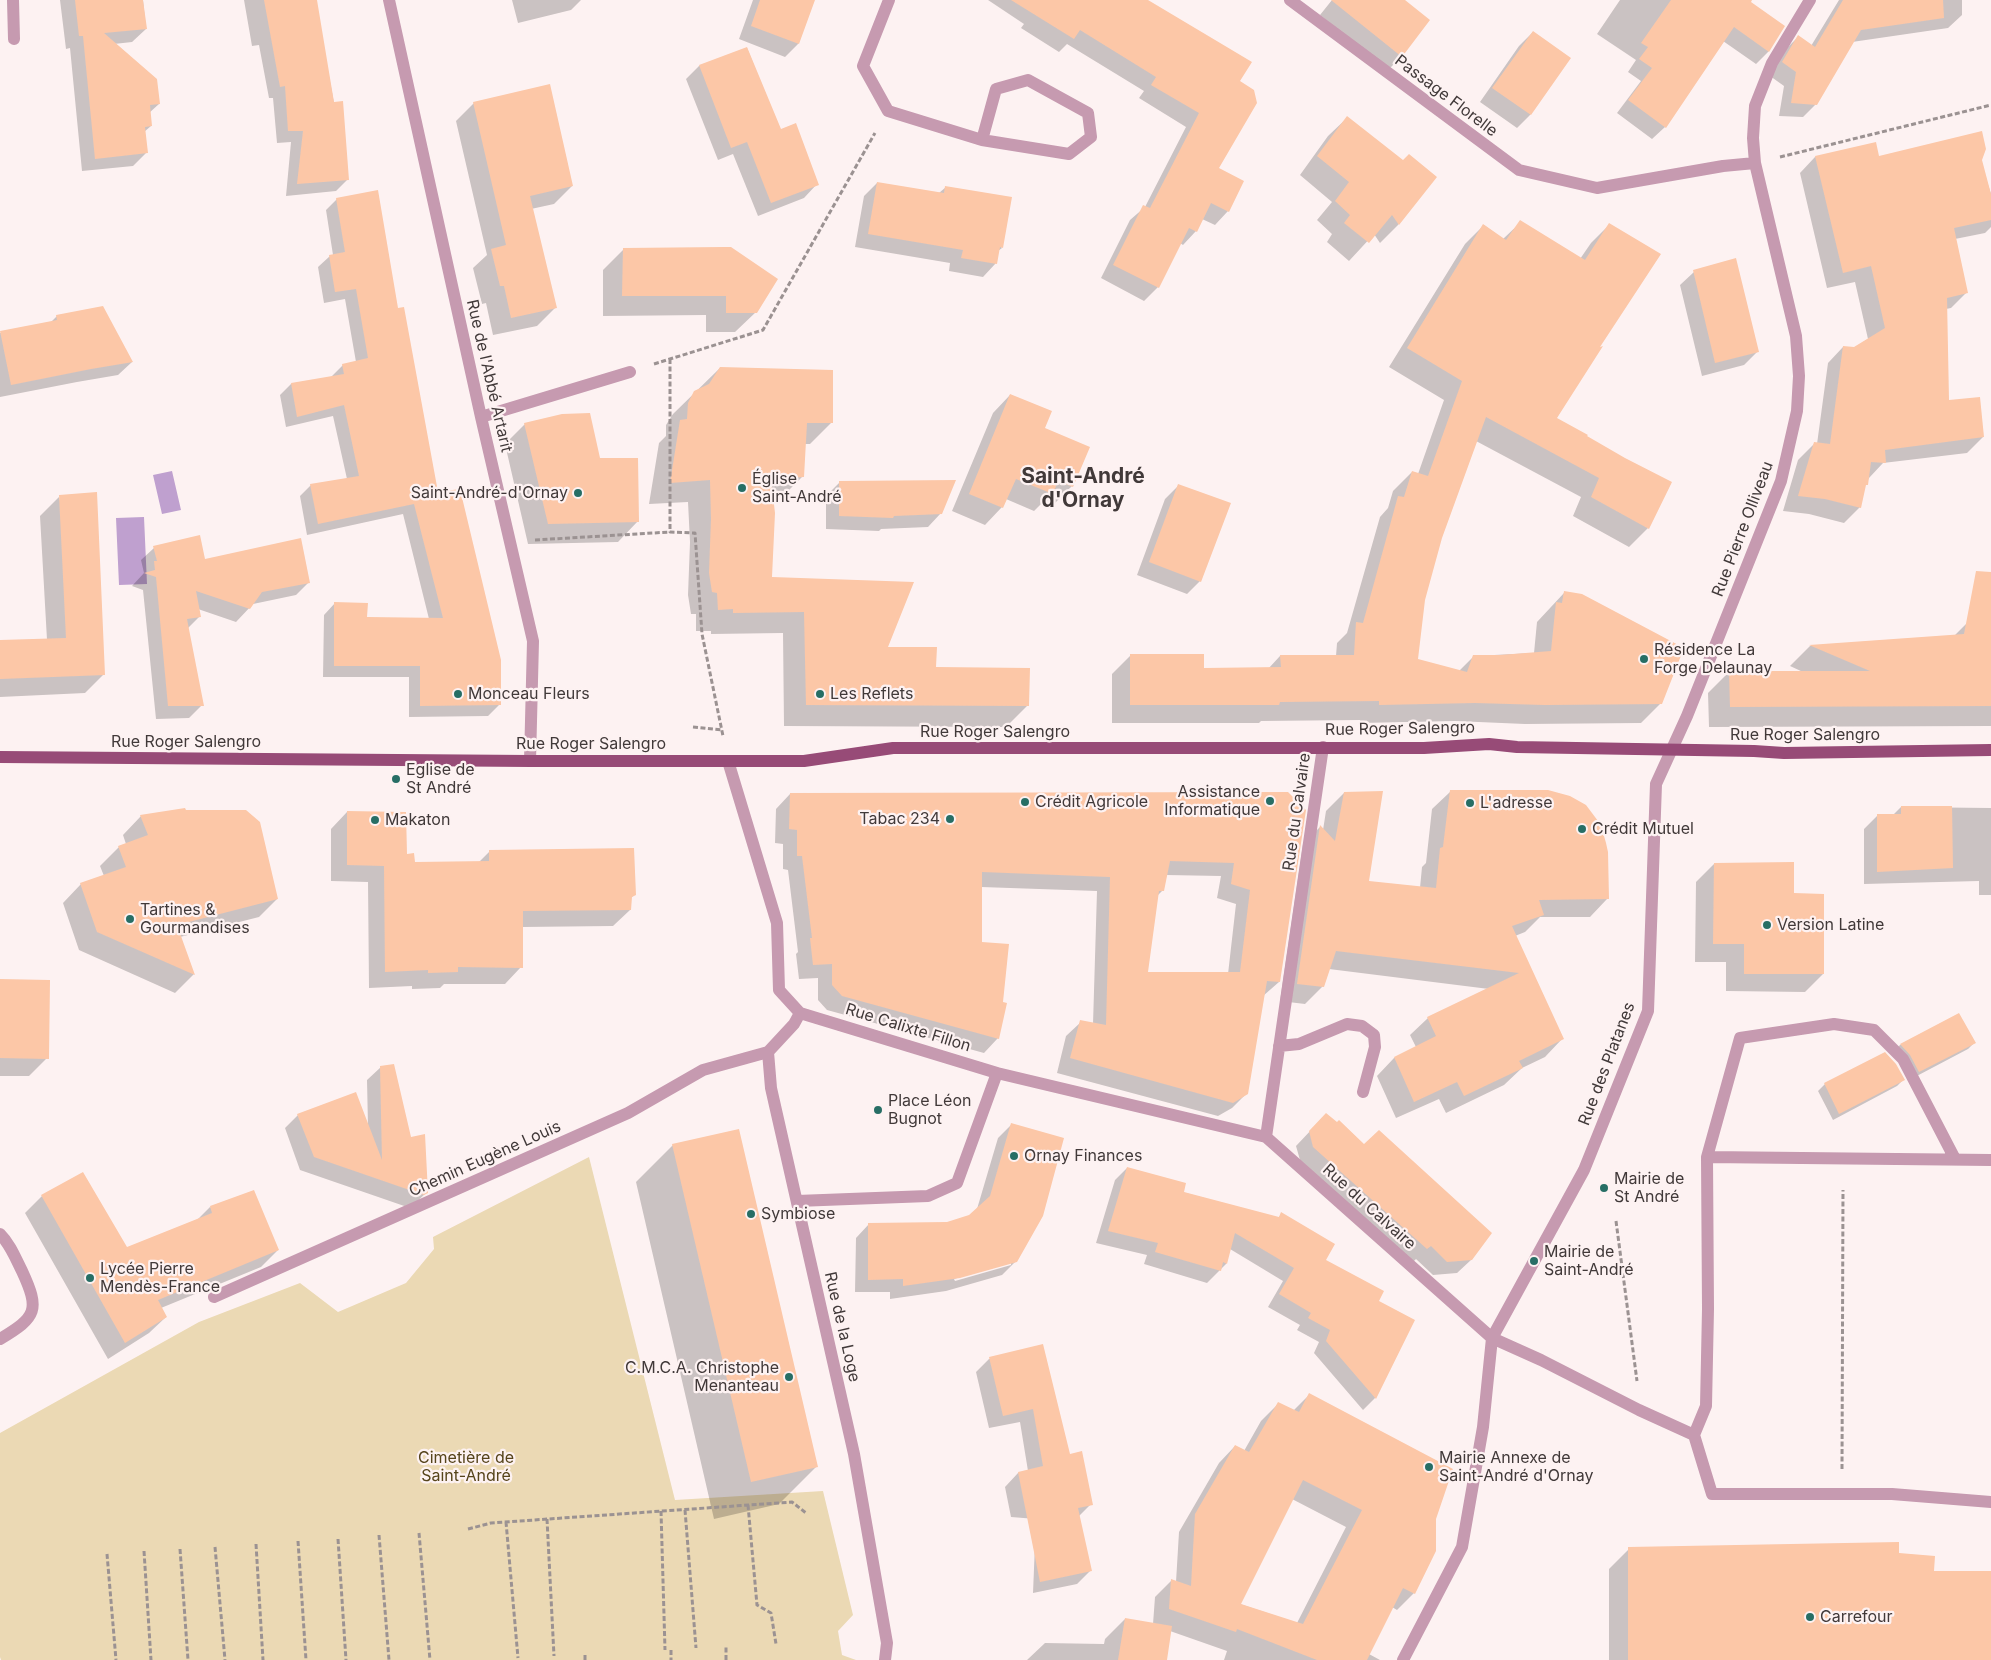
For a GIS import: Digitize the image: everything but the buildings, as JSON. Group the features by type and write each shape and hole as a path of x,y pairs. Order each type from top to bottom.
{"main road":[{"name":"Rue Roger Salengro","path":"0,757 804,761 893,748 1424,748 1489,744 1517,747 1784,753 1991,750"}],"street":[{"path":"13,0 14,39"},
{"name":"Rue de l'Abbé Artarit","path":"390,0 481,417 533,641 530,761"},
{"path":"889,0 863,66 888,110 982,140 1069,154 1091,137 1088,113 1028,80 996,88 982,140"},
{"name":"Passage Florelle","path":"1290,0 1519,170 1597,188 1723,166 1755,164"},
{"name":"Rue Pierre Olliveau","path":"1672,750 1781,481 1797,411 1799,376 1796,336 1755,164 1753,138 1755,106 1772,63 1810,0"},
{"path":"481,417 630,372"},
{"name":"Rue du Calvaire","path":"1323,747 1266,1137 1492,1338 1694,1435"},
{"name":"Rue des Platanes","path":"1492,1338 1584,1170 1648,1011 1656,784 1672,750"},
{"name":"Rue Calixte Fillon","path":"728,761 777,923 779,990 800,1012 998,1073 1266,1137"},
{"path":"768,1052 794,1024 800,1012"},
{"path":"1279,1046 1299,1044 1347,1024 1362,1026 1374,1035 1375,1047 1364,1092"},
{"path":"1955,1159 1903,1059 1874,1030 1834,1024 1740,1038 1707,1157 1708,1310 1706,1406 1694,1435 1712,1494 1892,1494 1991,1502"},
{"name":"Rue de la Loge","path":"768,1052 771,1088 854,1454 887,1643 885,1660"},
{"name":"Chemin Eugène Louis","path":"214,1297 628,1113 703,1070 768,1052"},
{"path":"797,1201 928,1196 957,1183 998,1073"},
{"path":"1707,1157 1991,1160"},
{"path":"0,1234 8,1242 33,1294 34,1308 29,1317 17,1329 0,1339"},
{"path":"1403,1660 1462,1547 1483,1427 1492,1338"}],"path":[{"path":"1755,164 1991,105"},
{"path":"630,372 763,330 888,110"},
{"path":"670,359 670,532"},
{"path":"510,541 695,532 702,634 728,761"},
{"path":"693,727 722,730"},
{"path":"1842,1190 1842,1478 1847,1494"},
{"path":"1616,1221 1638,1379 1627,1404"},
{"path":"468,1529 491,1523 792,1502 806,1513"},
{"path":"748,1505 758,1605 772,1613 776,1644"},
{"path":"685,1510 696,1648"},
{"path":"661,1511 665,1650"},
{"path":"547,1519 554,1656"},
{"path":"506,1522 518,1658"},
{"path":"419,1533 430,1660"},
{"path":"378,1535 389,1660"},
{"path":"338,1538 346,1660"},
{"path":"298,1541 306,1660"},
{"path":"256,1544 263,1660"},
{"path":"215,1547 226,1660"},
{"path":"180,1549 188,1660"},
{"path":"144,1551 151,1660"},
{"path":"107,1554 116,1660"},
{"path":"726,1647 726,1660"},
{"path":"671,1650 671,1660"},
{"path":"585,1655 585,1660"}],"green space":[{"name":"Cimetière de Saint-André","path":"589,1157 675,1500 823,1491 853,1615 838,1631 842,1655 856,1660 1,1660 0,1433 199,1322 300,1283 338,1312 406,1283 434,1249 433,1237"}],"shaded area":[{"path":"172,471 181,510 162,514 153,475"},
{"path":"144,517 147,584 119,585 116,518"}],"place":[{"name":"Église Saint-André","path":"742,488"},
{"name":"Saint-André-d'Ornay","path":"578,493"},
{"name":"Résidence La Forge Delaunay","path":"1644,659"},
{"name":"Monceau Fleurs","path":"458,694"},
{"name":"Les Reflets","path":"820,694"},
{"name":"Eglise de St André","path":"396,779"},
{"name":"Assistance Informatique","path":"1270,801"},
{"name":"Crédit Agricole","path":"1025,802"},
{"name":"L'adresse","path":"1470,803"},
{"name":"Tabac 234","path":"950,819"},
{"name":"Makaton","path":"375,820"},
{"name":"Crédit Mutuel","path":"1582,829"},
{"name":"Tartines & Gourmandises","path":"130,919"},
{"name":"Version Latine","path":"1767,925"},
{"name":"Place Léon Bugnot","path":"878,1110"},
{"name":"Ornay Finances","path":"1014,1156"},
{"name":"Mairie de St André","path":"1604,1188"},
{"name":"Symbiose","path":"751,1214"},
{"name":"Mairie de Saint-André","path":"1534,1261"},
{"name":"Lycée Pierre Mendès-France","path":"90,1278"},
{"name":"C.M.C.A. Christophe Menanteau","path":"789,1377"},
{"name":"Mairie Annexe de Saint-André d'Ornay","path":"1429,1467"},
{"name":"Carrefour","path":"1810,1617"}],"district":[{"name":"Saint-André d'Ornay","path":"1083,489"}]}
